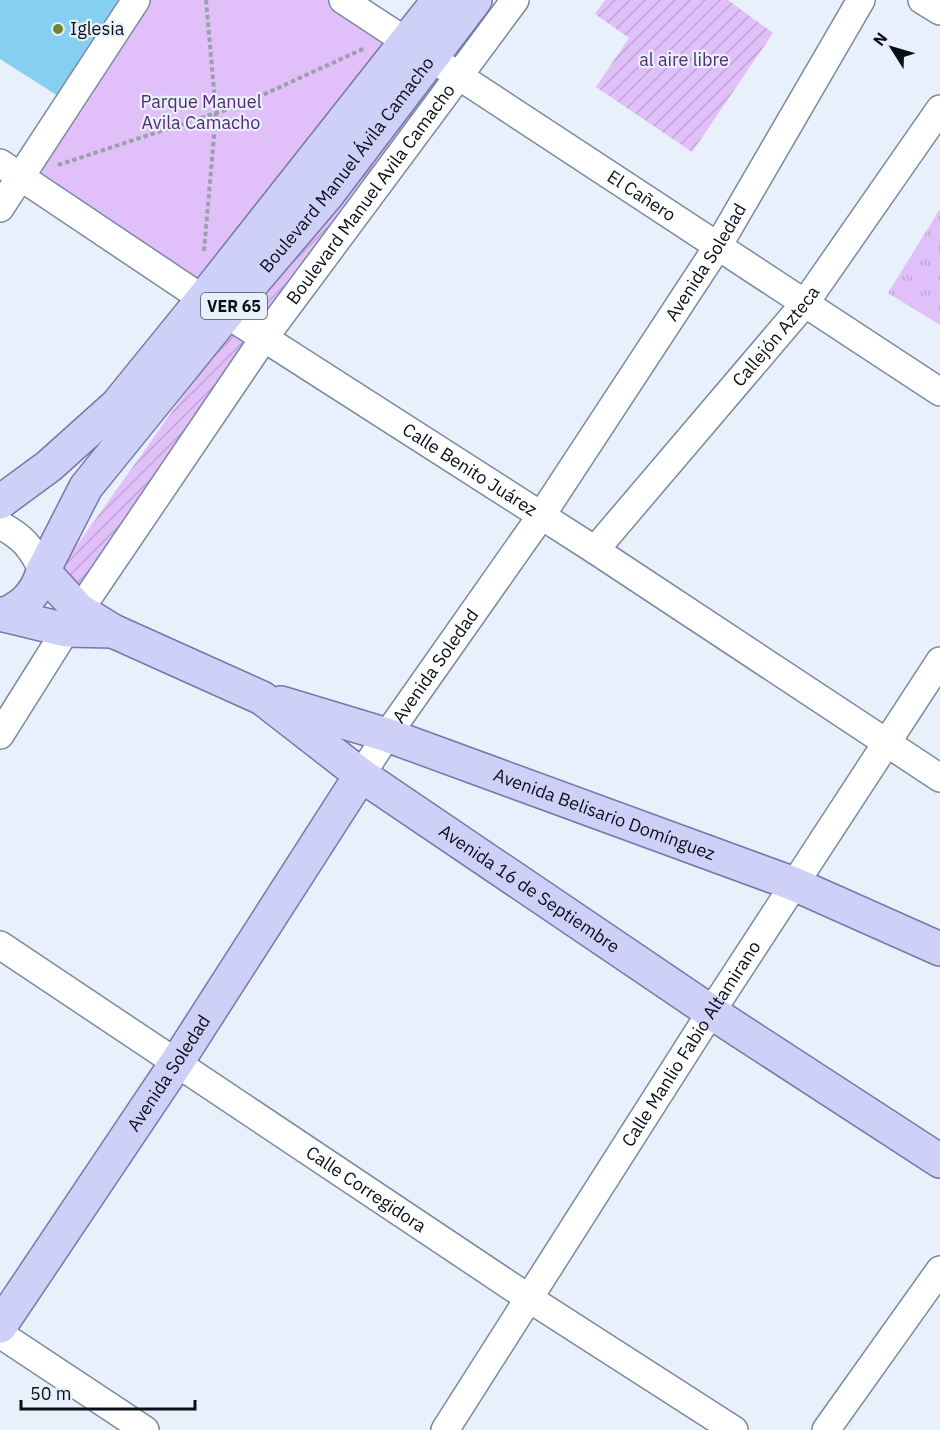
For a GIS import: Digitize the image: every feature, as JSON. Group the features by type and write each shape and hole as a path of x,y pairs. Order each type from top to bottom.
{"main road":[{"name":"Boulevard Manuel Ávila Camacho","path":"0,502 50,466 117,405 327,195 411,44 439,0"},
{"name":"Boulevard Manuel Ávila Camacho","path":"411,44 475,0"},
{"name":"Boulevard Manuel Ávila Camacho","path":"2,614 18,608 31,597 86,487 215,306"},
{"name":"Avenida 16 de Septiembre","path":"43,571 73,620"},
{"name":"Avenida 16 de Septiembre","path":"2,614 73,620 113,631 262,698 362,775 711,1012 940,1161"},
{"name":"Avenida Belisario Domínguez","path":"262,698 387,735 794,884 940,949"},
{"name":"Avenida Soledad","path":"0,1326 177,1062 362,775"}],"street":[{"path":"0,208 10,170 136,0"},
{"name":"El Cañero","path":"343,0 940,392"},
{"name":"Boulevard Manuel Avila Camacho","path":"0,735 73,620 264,338 515,0"},
{"name":"Avenida Soledad","path":"362,775 387,735 541,516 718,246 861,0"},
{"path":"922,0 940,11"},
{"name":"Callejón Azteca","path":"595,550 805,303 940,109"},
{"name":"Calle Benito Juárez","path":"10,170 264,338 595,550 940,778"},
{"path":"0,525 18,534 33,551 43,571"},
{"name":"Calle Manlio Fabio Altamirano","path":"445,1430 711,1012 940,661"},
{"name":"Calle Corregidora","path":"0,945 530,1299 734,1430"},
{"path":"826,1430 940,1270"},
{"path":"0,1334 146,1430"}],"path":[{"path":"204,252 216,113 206,0"},
{"path":"10,170 216,113 411,44"}],"green space":[{"name":"Parque Manuel Avila Camacho","path":"143,0 339,0 394,37 201,290 34,182"},
{"name":"al aire libre","path":"605,0 728,0 773,33 692,152 596,87 629,38 595,14"},
{"path":"434,63 453,77 264,335 239,318"},
{"path":"940,209 940,325 888,293"},
{"path":"236,322 262,338 82,593 60,569"}],"building":[{"name":"Iglesia","path":"0,0 135,0 69,103 0,59"}],"place":[{"name":"Iglesia","path":"58,29"}]}
